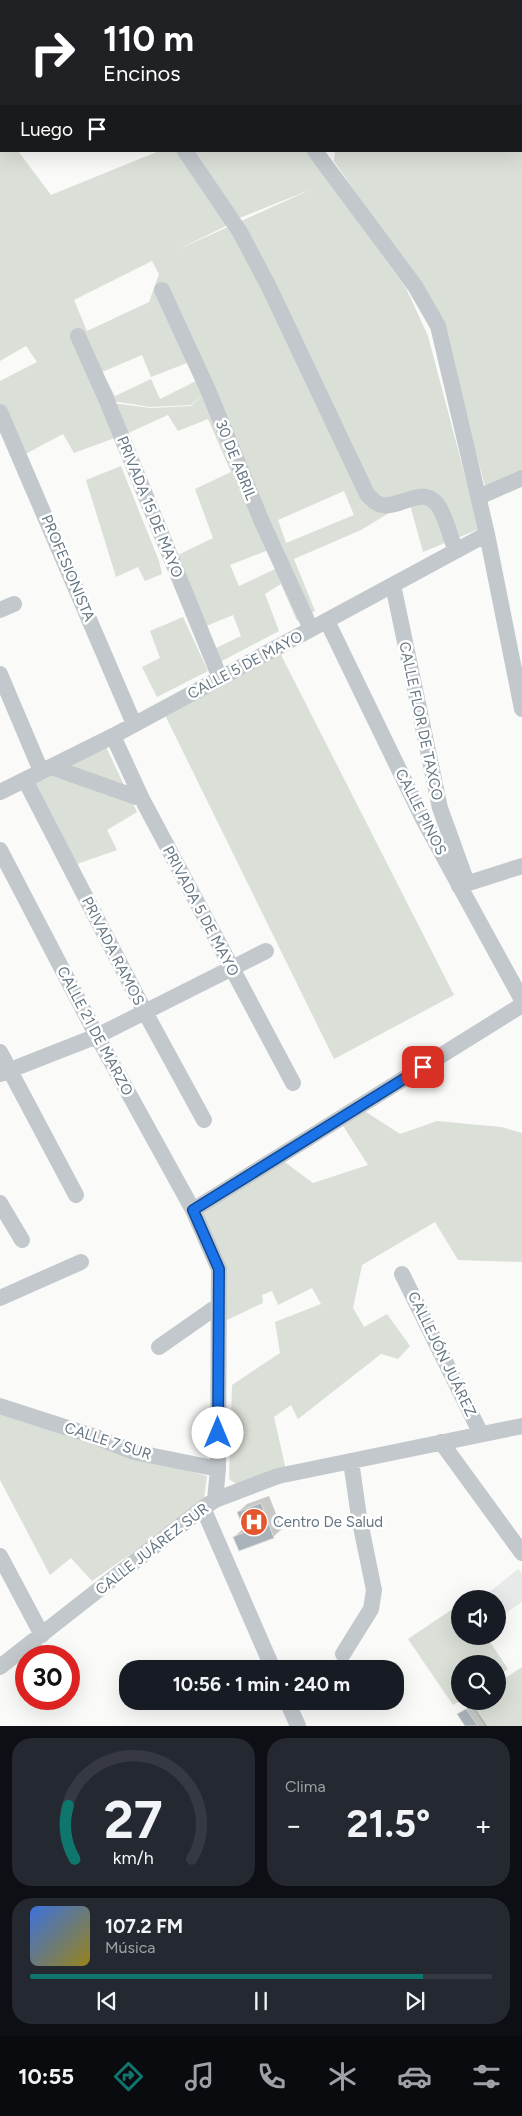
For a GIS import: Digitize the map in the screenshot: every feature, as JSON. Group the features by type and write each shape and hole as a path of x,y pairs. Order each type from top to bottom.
{"street":[{"path":"186,152 240,232 269,287 367,494 378,504 390,506 408,498 426,498 434,501 440,508 456,551"},
{"path":"316,152 415,286 438,326 488,534 522,709"},
{"name":"30 DE ABRIL","path":"162,290 208,390 262,522 311,629"},
{"name":"PRIVADA 15 DE MAYO","path":"78,336 107,401 220,678"},
{"name":"PROFESIONISTA","path":"0,412 134,724"},
{"path":"479,498 522,478"},
{"name":"CALLE 5 DE MAYO","path":"0,792 113,736 488,534"},
{"name":"CALLE FLOR DE TAXCO","path":"393,584 440,808 463,885"},
{"name":"CALLE PINOS","path":"327,620 423,819 463,885 522,1000"},
{"path":"0,674 46,769 142,799"},
{"name":"PRIVADA 5 DE MAYO","path":"113,736 142,799 230,968 293,1083"},
{"name":"PRIVADA RAMOS","path":"25,780 145,1012 204,1120"},
{"name":"CALLE 21 DE MARZO","path":"0,850 97,1036 193,1210 219,1269 218,1469 209,1504"},
{"path":"463,885 522,866"},
{"path":"5,1072 97,1036 266,951"},
{"path":"193,1210 522,1006"},
{"path":"0,1052 5,1072 76,1195"},
{"path":"0,1203 22,1240"},
{"path":"0,1298 81,1262"},
{"name":"CALLEJÓN JUÁREZ","path":"402,1274 481,1434"},
{"path":"159,1347 219,1306"},
{"name":"CALLE 7 SUR","path":"0,1406 96,1437 134,1452 218,1469"},
{"name":"CALLE JUÁREZ SUR","path":"2,1659 42,1635 209,1504 278,1476 522,1426"},
{"path":"441,1442 522,1553"},
{"path":"343,1654 371,1609 374,1590 358,1517 351,1460"},
{"path":"209,1504 270,1660"},
{"path":"0,1556 42,1635"},
{"path":"292,1710 298,1726"}],"shaded area":[{"path":"0,152 19,152 51,195 157,152 184,152 232,223 177,250 312,189 237,219 189,152 307,152 406,288 428,336 479,529 423,552 409,501 361,530 294,559 315,611 297,621 281,584 265,594 279,631 220,662 216,648 241,636 233,615 204,627 178,555 213,538 195,489 231,472 208,419 178,431 168,415 126,434 112,403 151,408 191,406 212,386 191,405 150,407 106,400 120,436 74,453 63,434 20,457 0,410 0,381 37,362 26,346 0,361","holes":["152,261 159,274 149,302 87,331 74,300","142,355 151,377 187,363 198,380 160,399 151,379 115,396 102,372","344,491 354,515 286,543 278,520","271,549 277,568 239,586 230,565"]},
{"path":"335,152 522,152 522,473 485,486 456,380 418,284 334,161"},
{"path":"121,466 159,561 162,574 145,581 138,567 116,577 86,480"},
{"path":"183,617 208,671 157,697 142,667 160,658 150,631"},
{"path":"280,653 454,995 334,1059 165,715"},
{"path":"105,745 137,812 107,830 117,850 77,864 33,783"},
{"path":"360,1108 400,1134 437,1121 501,1127 522,1133 522,1262 458,1260 435,1222 362,1265 353,1308 364,1327 387,1314 410,1346 398,1359 381,1354 298,1419 291,1405 274,1417 286,1470 238,1485 229,1479 232,1385 280,1353 275,1322 321,1304 312,1288 278,1305 272,1291 262,1295 263,1303 225,1321 199,1210 282,1160 313,1183 368,1165 340,1121"},
{"path":"0,1412 95,1445 207,1476 204,1499 199,1506 92,1581 71,1558 50,1575 0,1480"},
{"path":"518,1569 522,1573 522,1602 506,1613 506,1590 492,1590"},
{"path":"451,1610 451,1645 492,1645 499,1655 451,1655 451,1702 408,1639"},
{"path":"522,1667 522,1726 485,1726 475,1710 506,1710 506,1678"}],"building":[{"name":"Centro De Salud","path":"261,1503 274,1538 239,1551 233,1537 245,1532 237,1512"},
{"path":"467,1710 478,1726 465,1726 457,1714"}],"place":[{"name":"Centro De Salud","path":"254,1522"}],"route":[{"path":"218,1433 219,1269 193,1210 423,1067"}]}
